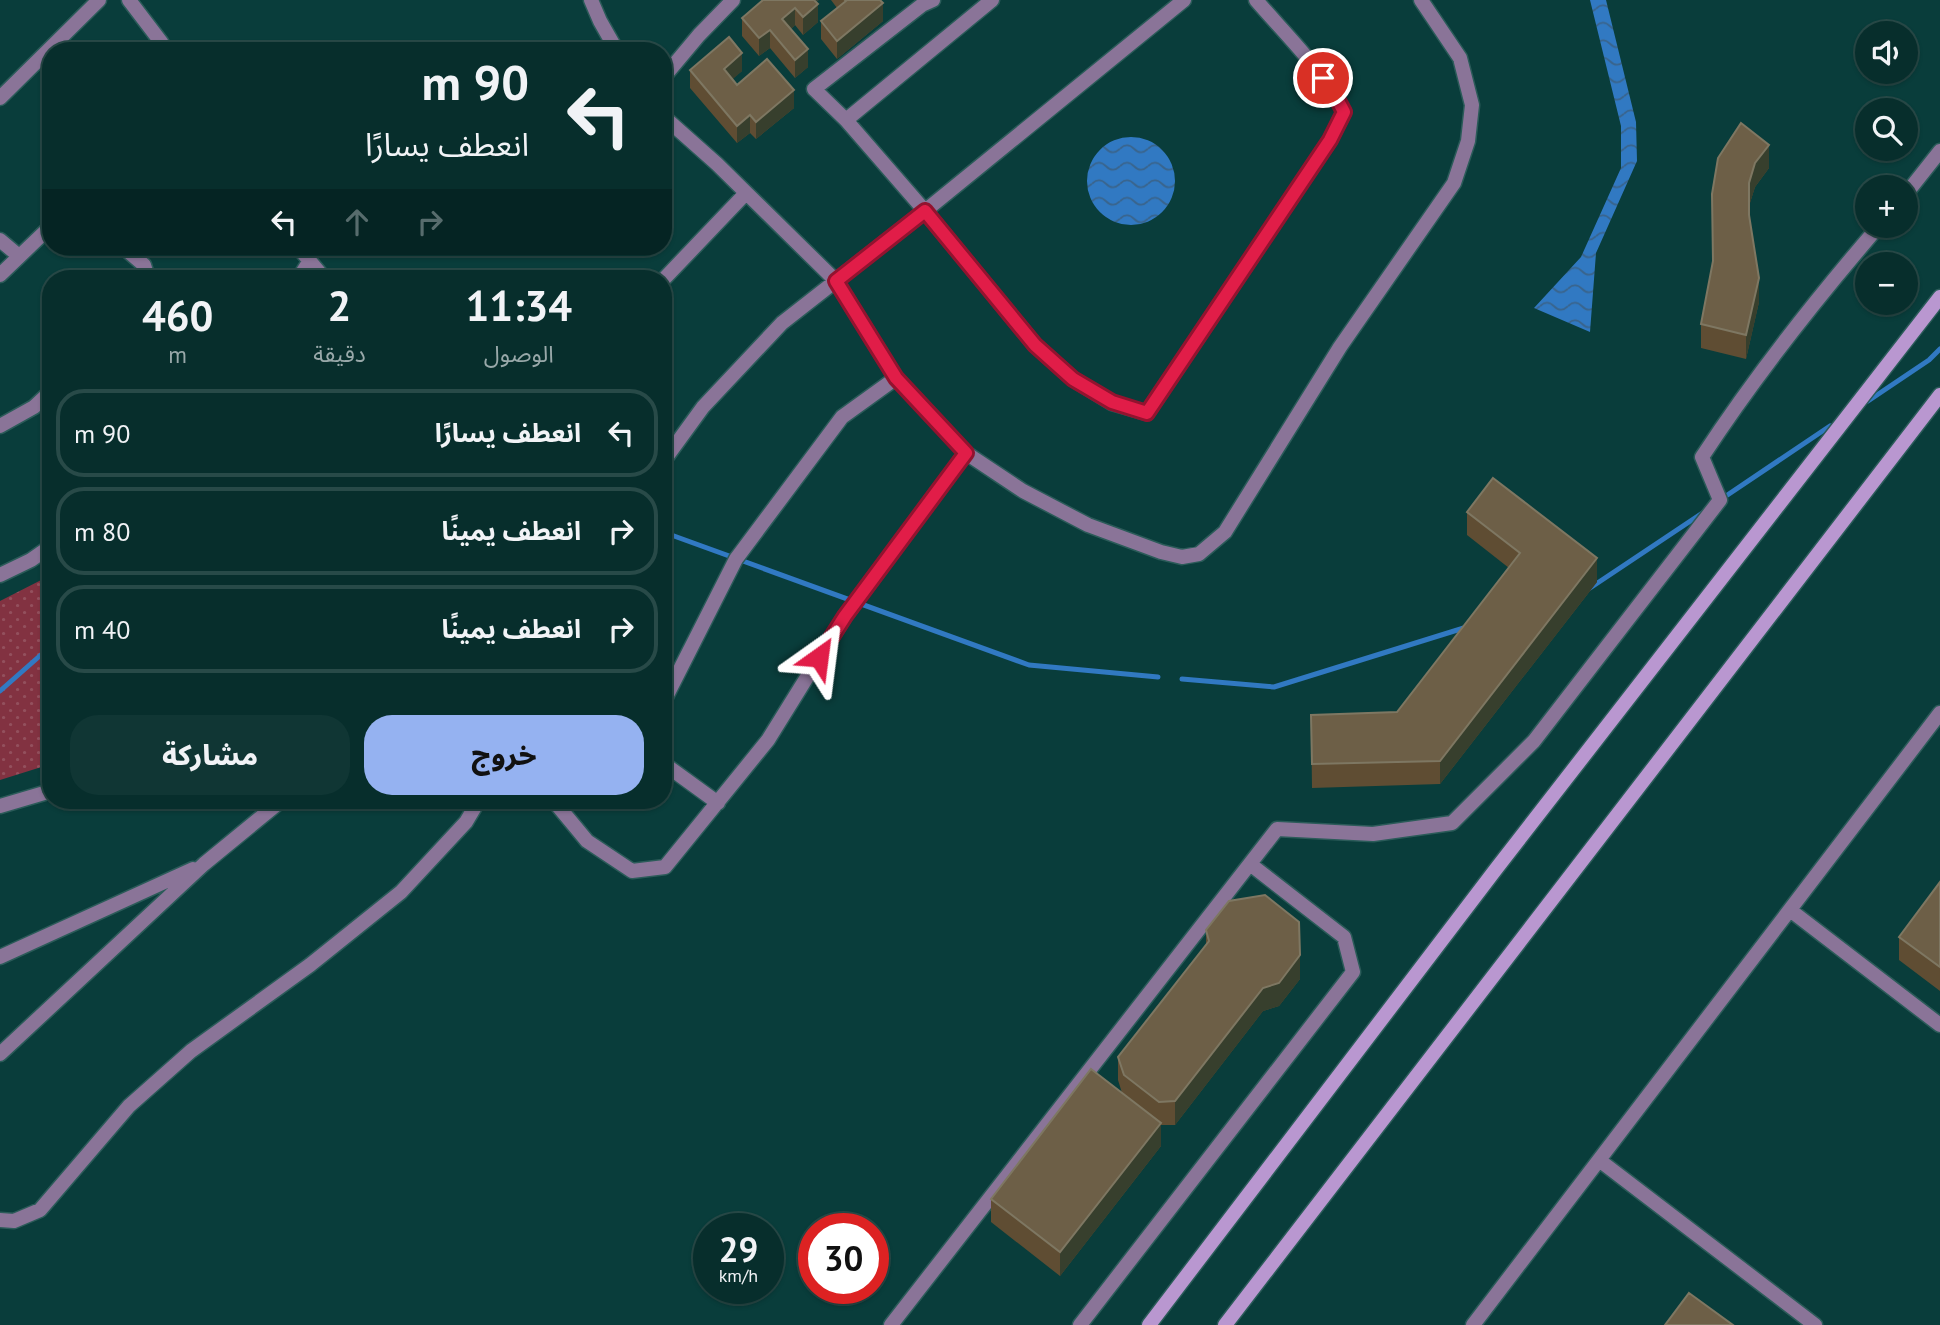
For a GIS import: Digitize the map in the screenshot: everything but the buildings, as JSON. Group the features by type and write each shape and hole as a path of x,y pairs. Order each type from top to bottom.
{"main road":[{"path":"1149,1325 1496,869 1940,297"},
{"path":"1225,1325 1940,395"}],"street":[{"path":"57,42 99,0"},
{"path":"130,0 161,42"},
{"path":"591,0 612,42"},
{"path":"672,67 733,0"},
{"path":"933,0 922,5 814,89 846,120 925,211 1035,345 1073,379 1112,402 1147,413 1330,140 1344,112 1323,78 1256,0"},
{"path":"846,120 992,0"},
{"path":"672,450 703,407 782,323 925,211 1184,0"},
{"path":"672,124 836,281 896,378 966,453 1023,491 1088,525 1182,557 1199,554 1225,531 1340,347 1454,183 1468,141 1472,106 1460,58 1420,0"},
{"path":"0,98 42,56"},
{"path":"1918,179 1940,151"},
{"path":"672,271 746,193"},
{"path":"0,275 42,234"},
{"path":"891,1325 1277,829 1373,834 1452,823 1525,750 1720,500 1702,457 1809,311 1869,238"},
{"path":"0,240 19,256"},
{"path":"134,256 146,270"},
{"path":"305,256 316,270"},
{"path":"304,270 309,262"},
{"path":"672,685 736,559 842,417 896,378"},
{"path":"0,426 42,399"},
{"path":"561,809 587,841 632,871 666,867 768,740 845,616 966,453"},
{"path":"0,575 42,552"},
{"path":"1473,1325 1940,713"},
{"path":"672,770 718,803"},
{"path":"0,806 42,794"},
{"path":"1,1050 204,864 271,809"},
{"path":"0,1220 15,1221 40,1210 130,1106 191,1051 310,965 401,892 466,822 474,809"},
{"path":"0,957 204,864"},
{"path":"1080,1325 1353,972 1344,937 1250,864"},
{"path":"1790,910 1940,1025"},
{"path":"1599,1160 1815,1325"}],"shaded area":[{"path":"42,580 42,767 0,780 0,601"}],"water":[{"path":"1590,0 1606,0 1636,122 1637,161 1596,253 1590,332 1534,308 1581,257 1621,168 1621,126"},
{"path":"1131,137 1156,144 1168,156 1175,181 1168,206 1156,218 1131,225 1106,218 1094,206 1087,181 1094,156 1106,144"}],"waterway":[{"path":"1868,401 1929,360 1940,349"},
{"path":"1720,500 1830,426"},
{"path":"1590,588 1707,510"},
{"path":"672,535 1029,665 1158,677"},
{"path":"1182,679 1274,687 1467,627"},
{"path":"0,691 42,654"}],"route":[{"path":"819,657 845,616 966,453 896,378 836,281 925,211 1035,345 1073,379 1112,402 1147,413 1330,140 1344,112 1323,78"}]}
